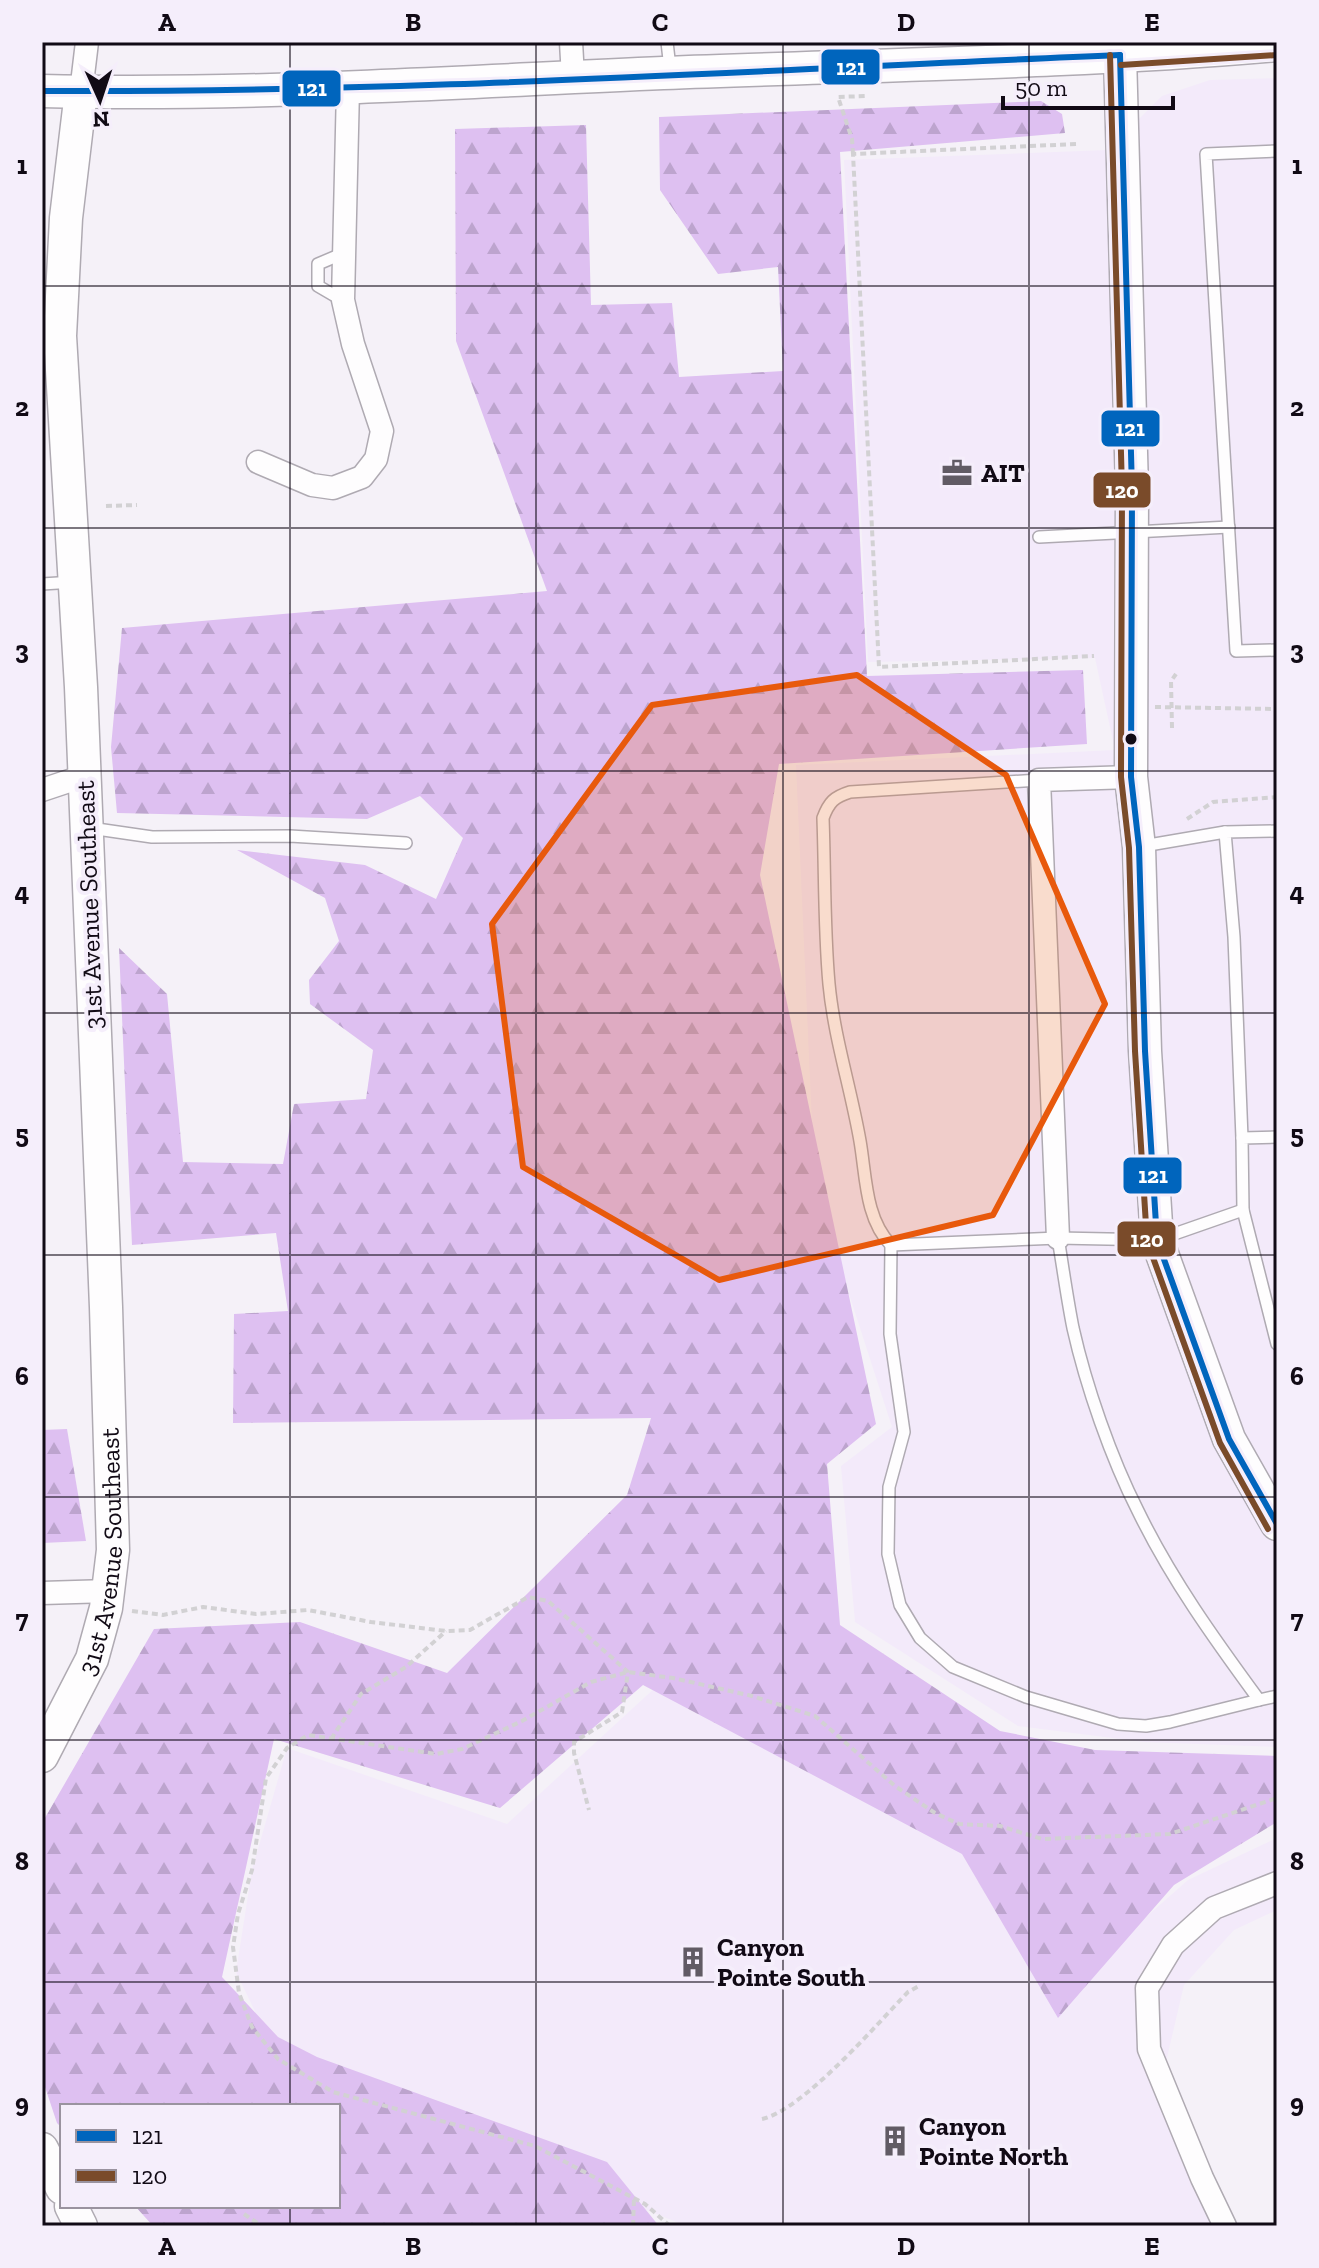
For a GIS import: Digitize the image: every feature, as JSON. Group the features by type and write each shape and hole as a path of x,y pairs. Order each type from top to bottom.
{"street":[{"name":"31st Avenue Southeast","path":"42,1756 92,1659 108,1599 113,1505 84,776 60,336 66,218 87,42"},
{"path":"571,42 573,77"},
{"path":"42,91 348,88 573,77 668,57 1120,55 1179,46 1277,45"},
{"path":"1120,55 1132,533 1131,777 1139,847 1145,1051 1157,1240 1229,1439 1277,1524"},
{"path":"258,462 312,485 333,488 362,477 376,459 382,431 353,344 343,300 348,88"},
{"path":"42,790 84,776"},
{"path":"1058,1238 1039,780 1131,777"},
{"path":"42,1593 108,1599"},
{"path":"1225,2226 1149,2049 1147,1988 1173,1945 1214,1908 1277,1883"},
{"path":"42,2149 60,2184"},
{"path":"72,2208 81,2226"}],"lane":[{"path":"1277,151 1206,154 1236,651 1277,650"},
{"path":"1039,537 1229,527"},
{"path":"42,584 74,582"},
{"path":"1039,780 850,792 837,796 828,804 823,818 829,984 873,1215 883,1237 891,1245 890,1334 904,1432 889,1487 888,1554 900,1605 920,1638 953,1667 1026,1697 1118,1724 1146,1726 1170,1722 1277,1696"},
{"path":"86,827 152,837 290,836 406,843"},
{"path":"1139,847 1225,832 1277,831"},
{"path":"1225,832 1234,937 1243,1210 1277,1344"},
{"path":"1242,1138 1277,1137"},
{"path":"891,1245 1058,1238 1157,1240 1243,1210"},
{"path":"1058,1238 1073,1327 1088,1380 1138,1512 1197,1616 1259,1700"}],"path":[{"path":"838,97 852,139 879,667 1094,656"},
{"path":"853,154 1076,144"},
{"path":"106,506 137,505"},
{"path":"1172,728 1171,681 1176,674"},
{"path":"1132,707 1277,709"},
{"path":"1187,819 1213,802 1277,797"},
{"path":"108,1599 163,1615 203,1607 256,1614 308,1610 446,1631 470,1630 528,1597 548,1601 628,1672"},
{"path":"331,1739 361,1694 406,1667 446,1631"},
{"path":"589,1810 574,1742 622,1712 628,1672"},
{"path":"670,2226 645,2204 535,2146 333,2092 278,2059 252,2027 239,1993 233,1947 238,1914 252,1870 266,1778 287,1748 308,1735 436,1754 462,1749 522,1721 591,1682 628,1672 752,1696 815,1716 895,1786 935,1813 959,1824 1000,1826 1042,1839 1170,1834 1277,1798"},
{"path":"762,2119 778,2116 836,2067 908,1992 919,1986"},
{"path":"633,2226 634,2198"},
{"path":"244,2214 262,2226"}],"highlighted area":[{"path":"857,675 1006,775 1105,1004 993,1215 719,1280 523,1167 492,924 652,705"}],"shaded area":[{"path":"1277,78 1277,1747 1144,1742 1018,1726 855,1622 841,1466 892,1427 829,1232 812,1124 796,765 1115,750 1095,658 868,662 844,160 1108,150 1162,96 1210,80"},
{"path":"657,1686 975,1846 1051,2001 1188,1880 1277,1838 1277,1910 1234,1930 1184,1985 1165,2066 1226,2226 686,2226 278,2059 236,1972 252,1870 287,1748 507,1824"}],"green space":[{"path":"1041,101 1062,114 1065,133 840,152 867,676 1083,670 1087,744 779,764 760,875 876,1424 827,1464 840,1625 1000,1731 1095,1750 1277,1756 1277,1822 1174,1885 1058,2018 962,1854 643,1685 500,1808 274,1739 222,1977 278,2037 317,2057 607,2162 659,2226 153,2226 137,2208 340,2208 340,2104 60,2104 60,2126 42,2078 42,1823 154,1629 300,1622 447,1673 627,1495 651,1418 233,1423 234,1314 288,1311 276,1233 132,1245 119,948 167,994 183,1162 283,1164 294,1104 366,1099 373,1050 310,1004 309,980 339,941 325,898 237,850 365,865 436,899 463,838 420,796 367,819 117,813 111,747 122,628 547,591 456,341 455,129 586,125 591,305 672,303 679,377 783,371 778,267 718,274 660,190 659,117"},
{"path":"67,1429 86,1541 42,1543 42,1430"}],"transit line":[{"name":"120","path":"1110,55 1122,489 1121,777 1129,848 1135,1051 1147,1241 1220,1443 1268,1529"},
{"name":"121","path":"1120,55 1132,489 1131,777 1139,847 1145,1051 1157,1240 1229,1439 1277,1524"},
{"name":"121","path":"42,91 446,84 1120,55"},
{"name":"120","path":"1121,65 1277,55"}],"place":[{"name":"AIT","path":"957,473"},
{"name":"Canyon Pointe South","path":"693,1962"},
{"name":"Canyon Pointe North","path":"895,2141"}]}
